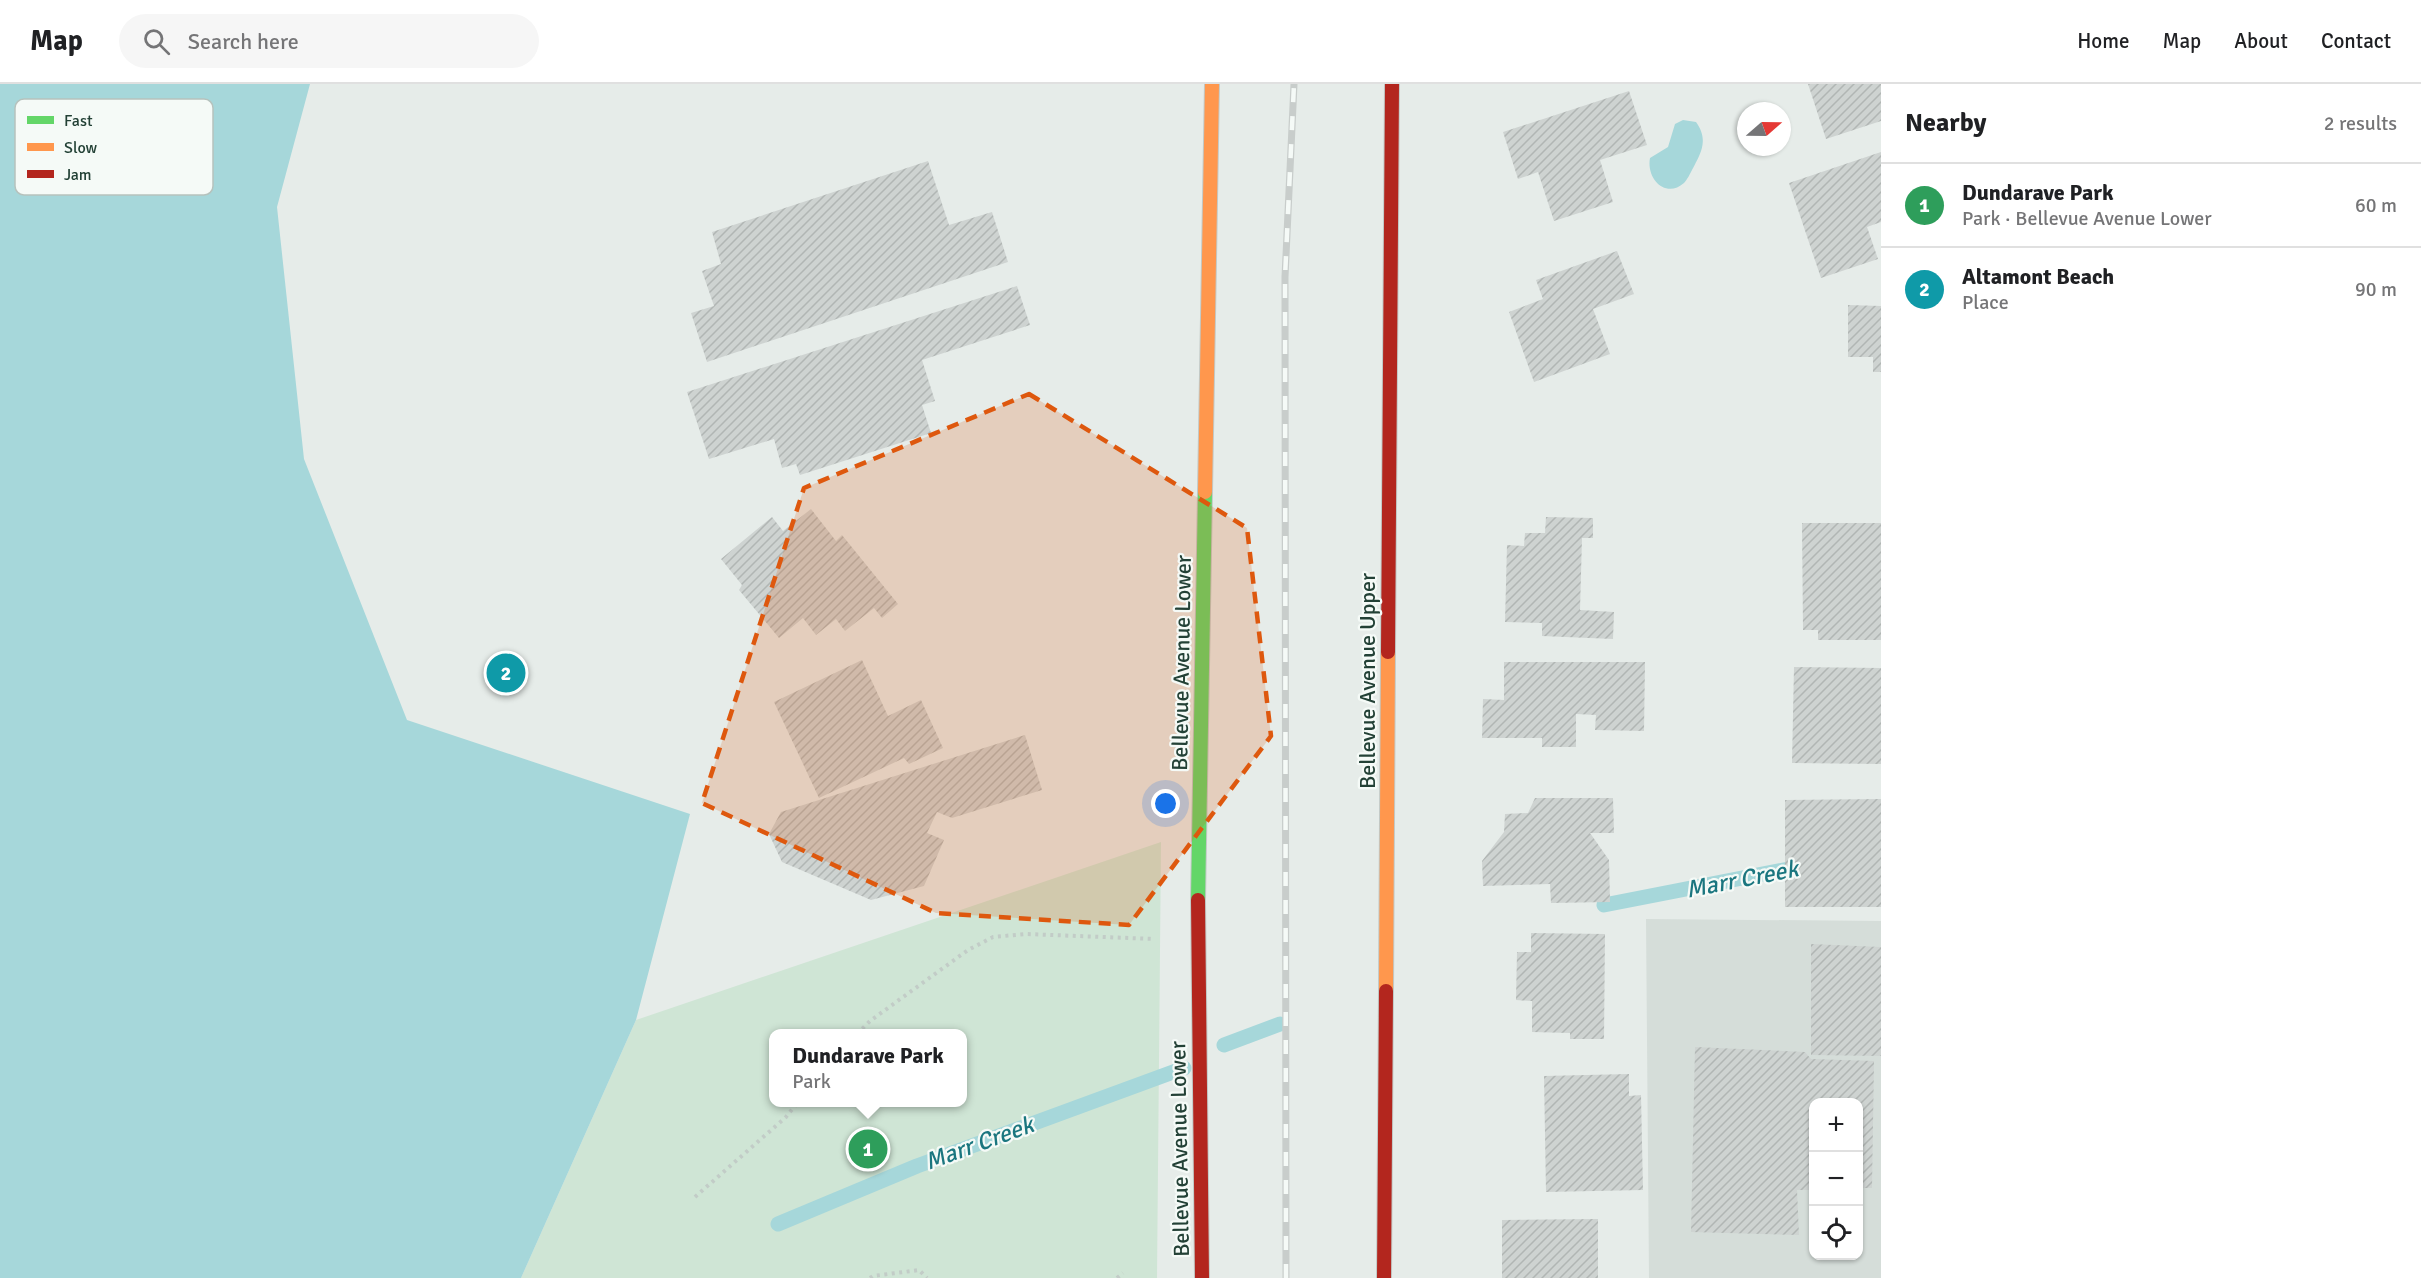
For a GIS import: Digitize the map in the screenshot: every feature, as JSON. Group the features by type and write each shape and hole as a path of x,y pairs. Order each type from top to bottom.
{"street":[{"name":"Bellevue Avenue Lower","path":"1202,1278 1197,941 1212,84"},
{"name":"Bellevue Avenue Upper","path":"1384,1278 1392,84"}],"path":[{"path":"862,1029 968,950 993,937 1026,934 1197,941"},
{"path":"694,1197 786,1117 794,1107"},
{"path":"870,1278 919,1270 927,1278"},
{"path":"1118,1278 1123,1273"}],"highlighted area":[{"path":"1029,394 1247,528 1271,736 1129,925 936,913 702,803 804,488"}],"shaded area":[{"path":"1646,919 1881,921 1881,1278 1649,1278"}],"green space":[{"path":"1161,842 1157,1278 521,1278 636,1020"}],"water":[{"path":"0,84 310,84 277,207 304,459 407,720 690,814 636,1020 521,1278 0,1278"},
{"path":"1683,120 1696,122 1702,135 1702,146 1684,183 1671,189 1664,188 1651,173 1650,158 1668,147 1675,124"}],"building":[{"path":"1808,84 1881,84 1881,121 1826,139"},
{"path":"1629,91 1647,145 1600,160 1613,202 1554,221 1538,172 1518,179 1503,132"},
{"path":"1881,152 1881,222 1867,227 1878,259 1821,278 1789,183"},
{"path":"928,161 949,225 992,212 1008,262 707,362 691,313 714,306 702,271 721,264 712,232"},
{"path":"1617,251 1634,294 1593,309 1610,354 1534,382 1509,312 1543,299 1536,280"},
{"path":"1017,286 1030,325 922,360 935,401 922,405 931,433 800,475 796,464 782,468 774,439 709,459 687,392"},
{"path":"1848,305 1881,306 1881,372 1873,372 1873,357 1848,357"},
{"path":"811,509 836,541 842,535 898,604 882,618 874,608 845,631 836,619 816,635 803,618 779,638 739,590 742,585 721,559 772,517 783,531"},
{"path":"1546,517 1593,518 1593,538 1582,538 1580,610 1614,612 1613,639 1542,636 1542,623 1505,622 1507,545 1524,546 1525,533 1545,533"},
{"path":"1802,523 1881,523 1881,640 1818,640 1818,630 1803,630"},
{"path":"862,660 888,716 921,700 943,748 909,764 904,758 819,798 774,702"},
{"path":"1504,662 1645,662 1644,731 1595,730 1596,715 1576,714 1576,747 1542,747 1542,738 1482,738 1483,699 1504,700"},
{"path":"1794,667 1881,668 1881,764 1792,763"},
{"path":"1025,735 1042,790 952,818 937,812 927,833 944,840 924,886 871,900 782,862 769,834 781,812"},
{"path":"1535,798 1613,798 1614,833 1590,833 1609,860 1610,902 1551,903 1550,884 1483,886 1482,861 1504,832 1505,814 1528,813"},
{"path":"1881,799 1881,907 1785,907 1785,800"},
{"path":"1531,933 1605,934 1604,1039 1570,1039 1570,1033 1532,1032 1532,1001 1516,1000 1517,952 1531,952"},
{"path":"1811,944 1881,947 1881,1056 1811,1055"},
{"path":"1695,1047 1805,1052 1811,1059 1874,1061 1872,1188 1863,1188 1863,1098 1809,1098 1809,1190 1797,1190 1799,1235 1691,1232"},
{"path":"1629,1074 1629,1096 1641,1095 1643,1190 1546,1192 1544,1076"},
{"path":"1598,1219 1598,1278 1502,1278 1502,1220"}],"waterway":[{"name":"Marr Creek","path":"1604,905 1804,866"},
{"name":"Marr Creek","path":"1224,1045 1280,1024"},
{"name":"Marr Creek","path":"778,1224 917,1166 1184,1068"}],"railway":[{"path":"1286,1278 1285,277 1294,84"}],"traffic: fast":[{"path":"1198,900 1205,492"}],"traffic: slow":[{"path":"1205,492 1212,84"},
{"path":"1386,991 1388,652"}],"traffic: jam":[{"path":"1388,652 1392,84"},
{"path":"1198,900 1202,1278"},
{"path":"1384,1278 1386,991"}],"place":[{"name":"Altamont Beach","path":"506,673"},
{"name":"Dundarave Park","path":"868,1149"}]}
